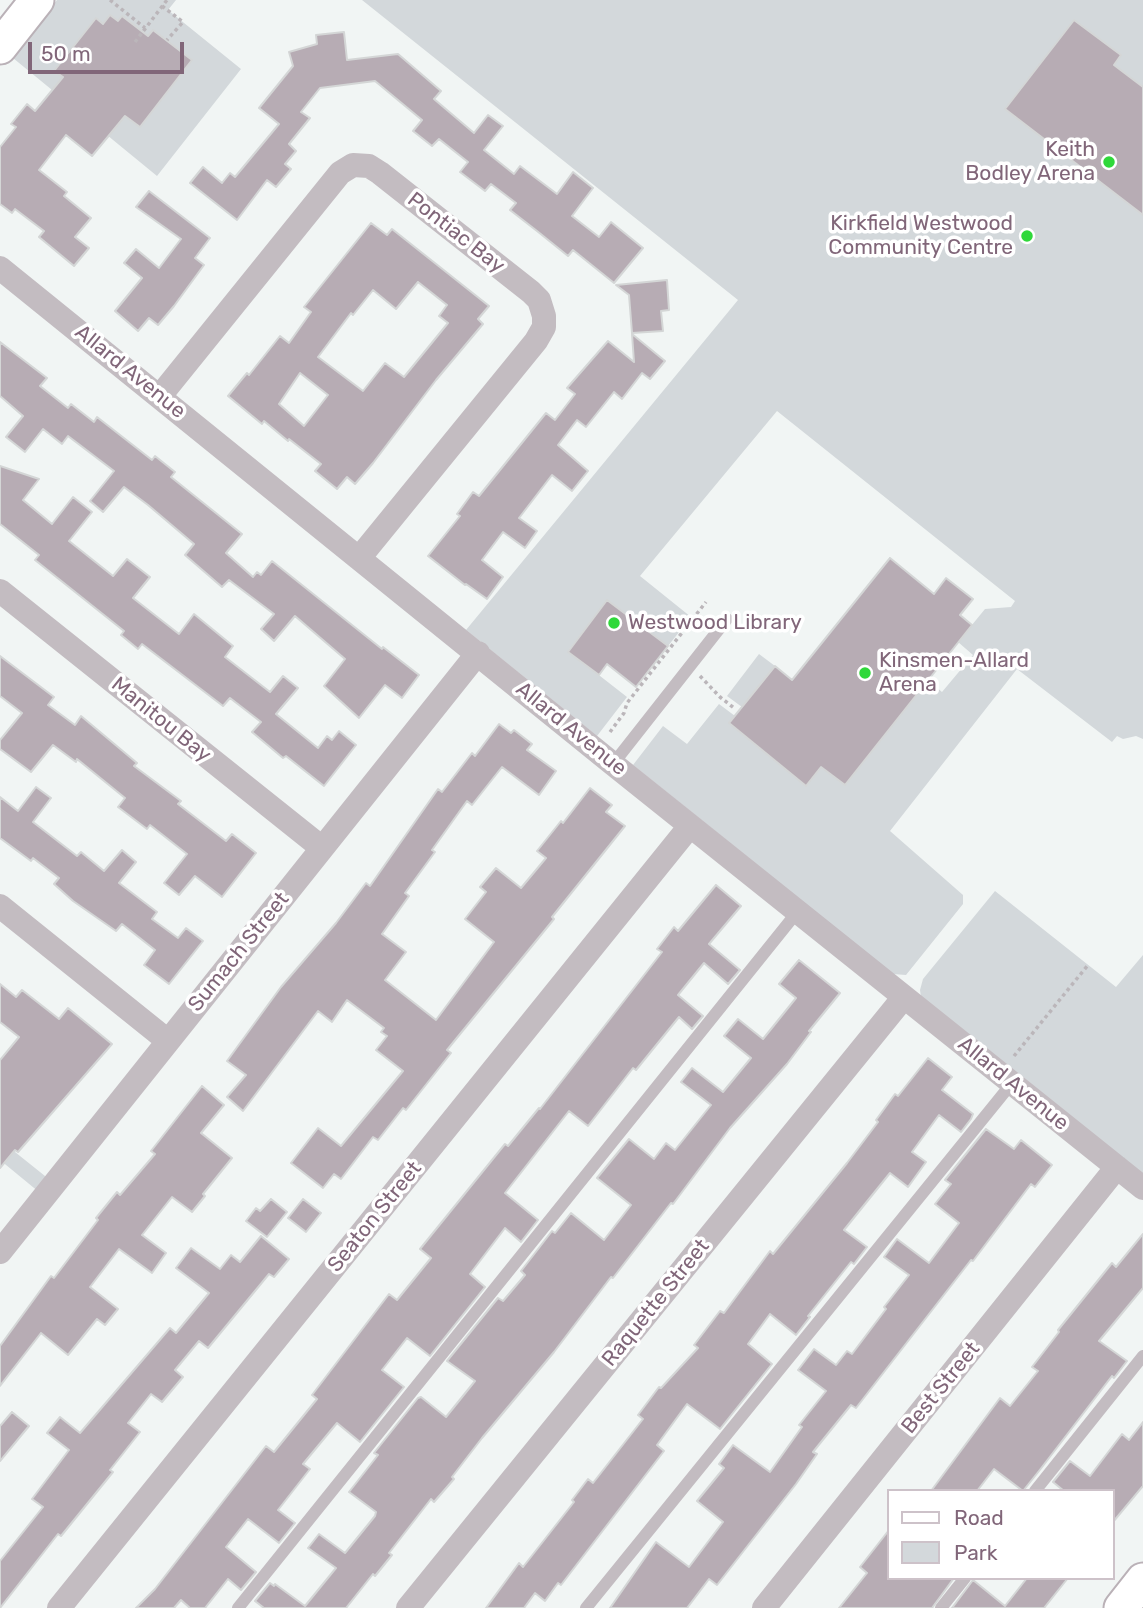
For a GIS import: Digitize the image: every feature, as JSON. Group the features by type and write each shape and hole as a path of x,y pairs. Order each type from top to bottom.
{"street":[{"path":"0,47 37,0"},
{"name":"Pontiac Bay","path":"160,396 340,173 353,164 369,166 380,173 531,292 541,305 545,322 536,341 360,557"},
{"name":"Allard Avenue","path":"0,268 1143,1188"},
{"name":"Manitou Bay","path":"0,591 322,848"},
{"name":"Sumach Street","path":"0,1252 478,653"},
{"name":"Seaton Street","path":"59,1608 690,826"},
{"path":"0,906 168,1041"},
{"name":"Raquette Street","path":"408,1608 904,998"},
{"name":"Best Street","path":"764,1608 1117,1167"},
{"path":"1121,1608 1143,1580"}],"lane":[{"path":"613,764 727,619"},
{"path":"238,1608 798,911"},
{"path":"586,1608 1012,1083"},
{"path":"1037,1489 1143,1356"},
{"path":"941,1608 963,1580"}],"path":[{"path":"110,0 145,28"},
{"path":"135,42 167,0"},
{"path":"162,6 183,22 167,40"},
{"path":"609,734 624,713 627,703 706,602"},
{"path":"1012,1058 1088,965"}],"green space":[{"path":"57,0 176,0 168,10 241,69 157,176 13,58"},
{"path":"362,0 1143,0 1143,739 1136,736 1123,739 1117,736 1112,742 1017,669 890,831 963,895 963,904 906,975 893,974 633,765 663,726 687,744 719,704 735,716 729,723 807,785 821,767 928,680 942,692 973,655 958,642 985,609 1011,607 1015,601 777,411 640,576 691,617 668,646 607,600 568,651 627,697 597,736 466,630 738,300"},
{"path":"759,654 775,666 742,707 727,696"},
{"path":"995,891 1116,987 1143,955 1143,1176 921,997 923,979"},
{"path":"0,1140 55,1184 45,1197 0,1160"}],"building":[{"path":"110,15 118,21 122,16 148,36 153,30 192,60 140,127 125,116 92,156 66,135 39,170 67,192 64,196 91,218 75,237 89,248 74,266 39,237 44,231 15,209 12,213 0,204 0,147 16,127 11,124 27,104 35,111 63,77 54,71 96,18 103,24"},
{"name":"Keith Bodley Arena","path":"1074,20 1121,55 1114,65 1143,87 1143,215 1005,109"},
{"path":"344,32 347,60 398,54 441,91 434,99 474,133 488,115 503,126 484,150 514,174 520,166 557,194 573,172 593,188 572,216 599,237 611,222 643,248 614,283 573,250 568,256 510,210 516,203 491,184 485,191 460,172 468,162 439,139 432,146 413,131 422,120 375,81 320,88 301,112 310,118 289,144 296,151 285,164 291,169 276,187 267,180 237,220 190,183 203,167 222,183 230,173 235,177 279,124 259,108 293,66 289,52 317,44 316,35"},
{"path":"149,191 210,238 195,258 204,265 174,306 158,325 149,318 138,331 115,311 142,278 124,263 136,249 159,268 181,239 136,207"},
{"path":"371,223 387,235 392,229 489,306 478,319 483,324 436,380 373,463 355,484 347,477 337,489 315,471 321,464 264,421 262,424 228,396 247,373 249,375 280,336 289,343 311,312 304,307","holes":["418,282 447,305 439,316 448,323 404,377 385,363 363,391 318,357 351,313 353,315 373,290 396,309","300,373 328,395 304,426 279,404"]},
{"path":"667,280 669,310 661,311 663,331 632,333 629,295 616,285"},
{"path":"632,334 665,361 650,379 642,373 622,399 614,392 586,427 577,420 558,445 588,471 572,491 552,475 519,518 537,531 525,548 503,532 482,560 503,577 487,599 428,556 460,516 457,514 473,492 479,496 546,413 555,420 575,394 567,388 608,341 634,362"},
{"path":"0,342 47,378 40,386 68,408 71,404 94,422 97,417 152,460 155,456 175,472 171,477 242,534 226,553 253,577 257,572 261,575 272,561 382,649 383,647 419,675 402,698 385,685 359,718 324,686 345,659 295,616 274,641 261,629 274,614 229,580 222,587 185,555 194,544 148,505 124,487 103,512 90,501 114,471 68,436 62,444 43,429 25,452 6,437 23,416 0,396"},
{"path":"0,466 39,479 23,500 52,524 73,497 92,512 69,541 113,576 127,559 150,577 133,598 179,634 194,614 233,646 225,657 270,692 283,676 298,688 276,714 318,748 327,736 332,740 339,731 356,745 324,786 286,756 283,758 252,732 261,722 230,698 223,706 142,644 138,649 121,635 124,631 35,560 39,555 0,524"},
{"name":"Kinsmen-Allard Arena","path":"890,558 934,594 946,578 973,599 960,615 972,625 845,785 821,767 806,786 729,723 775,666 792,680"},
{"name":"Westwood Library","path":"607,600 668,646 636,687 607,664 599,675 568,652"},
{"path":"0,656 54,697 48,705 75,725 81,716 137,763 134,766 181,801 178,804 226,841 232,834 256,853 222,897 195,876 179,895 164,883 187,854 150,825 147,829 118,807 125,798 77,759 76,762 53,745 31,772 0,749 0,740 22,713 0,696"},
{"path":"499,724 511,733 514,730 532,744 527,750 556,771 539,795 502,767 472,805 467,801 432,850 435,852 405,893 409,896 382,934 406,952 385,980 436,1020 494,942 465,919 486,892 480,887 496,868 521,888 546,858 537,851 590,788 612,805 606,812 625,826 552,917 554,919 447,1050 451,1053 406,1110 403,1108 378,1140 373,1137 341,1179 334,1174 323,1188 291,1163 318,1128 341,1146 403,1071 376,1050 387,1036 381,1032 384,1028 347,1000 332,1022 318,1011 243,1111 227,1097 246,1075 227,1061 281,987 366,883 370,886 438,789 442,792 472,753 475,756"},
{"path":"36,787 51,798 33,822 77,856 81,852 104,871 122,850 136,862 119,883 157,912 152,919 178,938 186,928 203,941 169,984 144,965 155,950 122,924 116,931 73,901 54,884 59,878 0,838 0,797 18,811"},
{"path":"716,885 741,906 709,944 740,970 728,984 704,963 678,995 703,1016 692,1029 679,1017 636,1070 633,1068 588,1126 569,1111 505,1193 538,1220 521,1242 505,1228 470,1274 485,1287 430,1356 407,1338 382,1370 404,1387 360,1442 337,1423 303,1464 310,1469 278,1510 295,1523 279,1543 248,1519 226,1547 256,1572 241,1590 228,1579 205,1608 190,1608 181,1600 174,1608 136,1608 155,1589 266,1446 274,1452 317,1399 312,1395 389,1294 397,1300 431,1258 420,1249 505,1144 508,1146 540,1109 662,952 657,949 674,927 678,931"},
{"path":"799,960 840,993 809,1031 811,1032 787,1064 730,1128 673,1204 671,1203 554,1352 482,1438 452,1477 454,1479 434,1502 431,1499 389,1553 392,1555 375,1576 373,1574 346,1608 264,1608 255,1601 270,1583 305,1606 336,1568 308,1548 319,1534 345,1553 375,1516 376,1512 349,1492 378,1455 374,1453 418,1398 421,1397 446,1417 475,1381 447,1361 498,1298 503,1301 525,1275 521,1271 552,1231 555,1233 571,1213 604,1240 631,1205 597,1178 629,1139 654,1159 666,1143 675,1150 711,1105 681,1082 692,1068 723,1092 751,1058 724,1036 738,1019 763,1039 796,998 779,984"},
{"path":"0,984 16,997 22,990 59,1019 68,1008 112,1044 18,1152 15,1150 0,1168 0,1060 19,1037 0,1022"},
{"path":"928,1058 952,1077 942,1090 973,1114 961,1132 939,1115 912,1152 926,1162 908,1187 890,1173 844,1230 867,1247 854,1264 851,1262 796,1335 770,1314 748,1344 772,1364 720,1429 687,1404 657,1445 664,1451 561,1585 558,1583 545,1601 535,1593 524,1608 486,1608 519,1563 523,1567 574,1502 572,1500 588,1479 593,1483 643,1419 638,1415 659,1387 661,1388 698,1348 694,1345 720,1311 724,1313 770,1251 773,1254 847,1163 895,1094 898,1096"},
{"path":"202,1086 224,1105 201,1133 232,1158 192,1212 172,1197 142,1235 166,1253 152,1273 119,1249 90,1287 118,1309 105,1325 97,1319 68,1355 41,1333 0,1386 0,1346 51,1276 54,1278 98,1220 96,1218 117,1192 120,1195 155,1154 151,1151"},
{"path":"986,1129 1014,1149 1021,1140 1052,1165 1035,1187 1031,1184 856,1408 851,1405 813,1452 817,1454 796,1484 717,1585 709,1579 687,1608 610,1608 656,1542 689,1567 723,1522 697,1501 724,1468 719,1464 733,1445 770,1472 802,1427 799,1425 826,1391 798,1370 814,1349 836,1365 847,1351 852,1354 909,1275 884,1257 897,1239 929,1263 959,1223 935,1204 951,1184 945,1180"},
{"path":"271,1199 287,1212 267,1237 246,1221 256,1208 260,1211"},
{"path":"303,1199 321,1213 306,1232 288,1218"},
{"path":"1143,1234 1143,1288 1099,1341 1127,1361 1114,1378 1112,1376 1025,1489 1020,1489 994,1469 979,1489 932,1489 1000,1398 1010,1406 1038,1371 1032,1367 1058,1330 1112,1263 1116,1267"},
{"path":"261,1236 289,1259 274,1277 269,1274 208,1348 199,1341 175,1370 183,1377 162,1402 151,1394 128,1423 140,1432 110,1470 113,1472 61,1536 58,1534 0,1608 0,1561 43,1507 32,1499 69,1450 47,1433 60,1417 80,1433 170,1328 176,1333 209,1293 176,1268 191,1248 220,1269 231,1255 240,1262"},
{"path":"12,1412 29,1426 0,1461 0,1426"},
{"path":"1143,1422 1143,1486 1115,1520 1115,1489 1062,1489 1053,1482 1070,1461 1090,1476 1122,1434 1129,1440"},
{"path":"888,1531 888,1580 953,1580 932,1608 839,1608 867,1573 860,1567"},
{"path":"973,1580 1005,1606 1025,1580 1066,1580 1044,1608 952,1608"}],"place":[{"name":"Keith Bodley Arena","path":"1109,162"},
{"name":"Kirkfield Westwood Community Centre","path":"1027,236"},
{"name":"Westwood Library","path":"614,623"},
{"name":"Kinsmen-Allard Arena","path":"865,673"}]}
